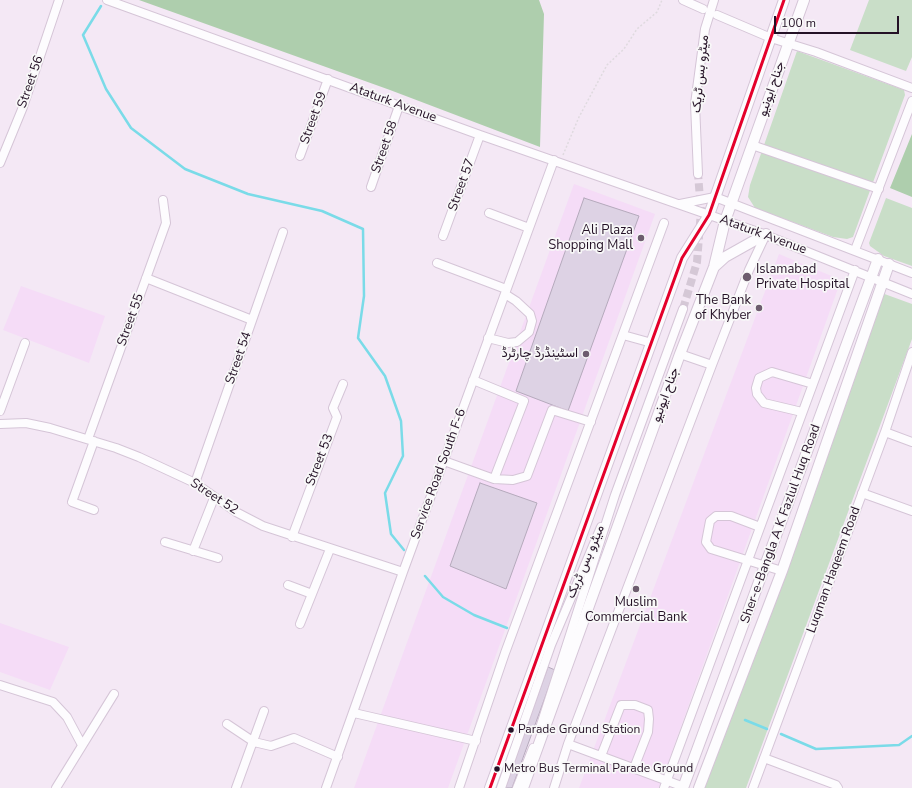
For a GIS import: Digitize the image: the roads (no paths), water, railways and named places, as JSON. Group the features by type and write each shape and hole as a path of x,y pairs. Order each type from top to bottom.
{"main road":[{"name":"جناح ایونیو","path":"490,788 682,258 709,215 784,0"},
{"name":"جناح ایونیو","path":"523,788 680,354 714,267 725,220 804,0"},
{"path":"714,267 766,234"},
{"name":"Sher-e-Bangla A K Fazlul Huq Road","path":"684,787 730,665 764,565 878,259"},
{"name":"Sher-e-Bangla A K Fazlul Huq Road","path":"699,788 782,571 889,264"}],"street":[{"name":"Street 56","path":"0,163 23,107 59,0"},
{"name":"Ataturk Avenue","path":"107,0 480,135 766,234 912,294"},
{"path":"683,0 703,9"},
{"name":"میٹرو بس ٹریک","path":"698,174 695,104 705,29 714,0"},
{"path":"717,15 771,38 816,52 912,88"},
{"name":"Street 59","path":"300,156 328,79"},
{"path":"855,250 912,101"},
{"name":"Street 58","path":"372,187 399,106"},
{"name":"Street 57","path":"444,236 480,135"},
{"path":"752,145 879,189"},
{"name":"Service Road South F-6","path":"326,788 505,291 557,161"},
{"name":"Ataturk Avenue","path":"679,204 715,197 912,273"},
{"name":"Street 55","path":"94,510 72,502 91,440 166,223 163,200"},
{"path":"489,213 529,228"},
{"path":"459,788 503,660 664,223"},
{"name":"Street 54","path":"195,483 283,232"},
{"path":"554,788 568,744 712,365 749,270 766,234"},
{"path":"437,263 505,291 530,314 532,321 529,332 517,342 508,343 488,338"},
{"path":"665,784 855,270"},
{"path":"146,278 252,320"},
{"name":"میٹرو بس ٹریک","path":"516,788 537,738 615,495 683,309"},
{"path":"623,335 652,343"},
{"path":"0,411 25,343"},
{"name":"Luqman Haqeem Road","path":"753,788 885,432 912,352"},
{"path":"680,354 712,365"},
{"path":"802,412 764,403 757,394 756,388 759,378 772,372 813,384"},
{"path":"473,380 524,402 494,479"},
{"name":"Street 53","path":"292,537 336,418 333,408 343,384"},
{"path":"444,460 494,479 513,480 527,476 552,410 591,422"},
{"name":"Street 52","path":"0,424 26,423 91,440 139,457 195,483 214,498 236,512 263,526 292,537 403,572"},
{"path":"885,432 912,442"},
{"path":"862,493 912,511"},
{"name":"میٹرو بس ٹریک","path":"501,788 551,645 591,548 615,495"},
{"path":"193,551 214,498"},
{"path":"760,527 731,516 716,516 710,521 706,542 711,549 782,571"},
{"path":"165,542 218,558"},
{"path":"300,624 330,549"},
{"path":"288,585 312,594"},
{"path":"0,685 53,702 67,717 82,745"},
{"path":"56,788 114,694"},
{"path":"602,756 621,704 635,705 648,710 649,719 648,732 634,768"},
{"path":"236,788 264,711"},
{"path":"354,713 476,741"},
{"path":"227,724 254,742 271,746 294,738 338,757"},
{"path":"568,744 634,768 665,784 684,787"},
{"path":"764,758 836,785 838,788"}],"waterway":[{"path":"101,6 83,35 106,89 131,128 185,169 248,194 322,211 363,229 364,296 358,338 385,376 401,421 403,456 385,493 391,534 404,550"},
{"path":"425,576 443,597 474,615 507,628"},
{"path":"745,720 767,729"},
{"path":"781,734 816,749 899,745 912,736"}],"tunnel":[{"path":"683,309 697,262 701,211 698,174"}],"place":[{"name":"Ali Plaza Shopping Mall","path":"641,238"},
{"name":"Islamabad Private Hospital","path":"747,277"},
{"name":"The Bank of Khyber","path":"759,308"},
{"name":"اسٹینڈرڈ چارٹرڈ","path":"586,354"},
{"name":"Muslim Commercial Bank","path":"636,589"},
{"name":"Parade Ground Station","path":"511,730"},
{"name":"Metro Bus Terminal Parade Ground","path":"497,769"}]}
